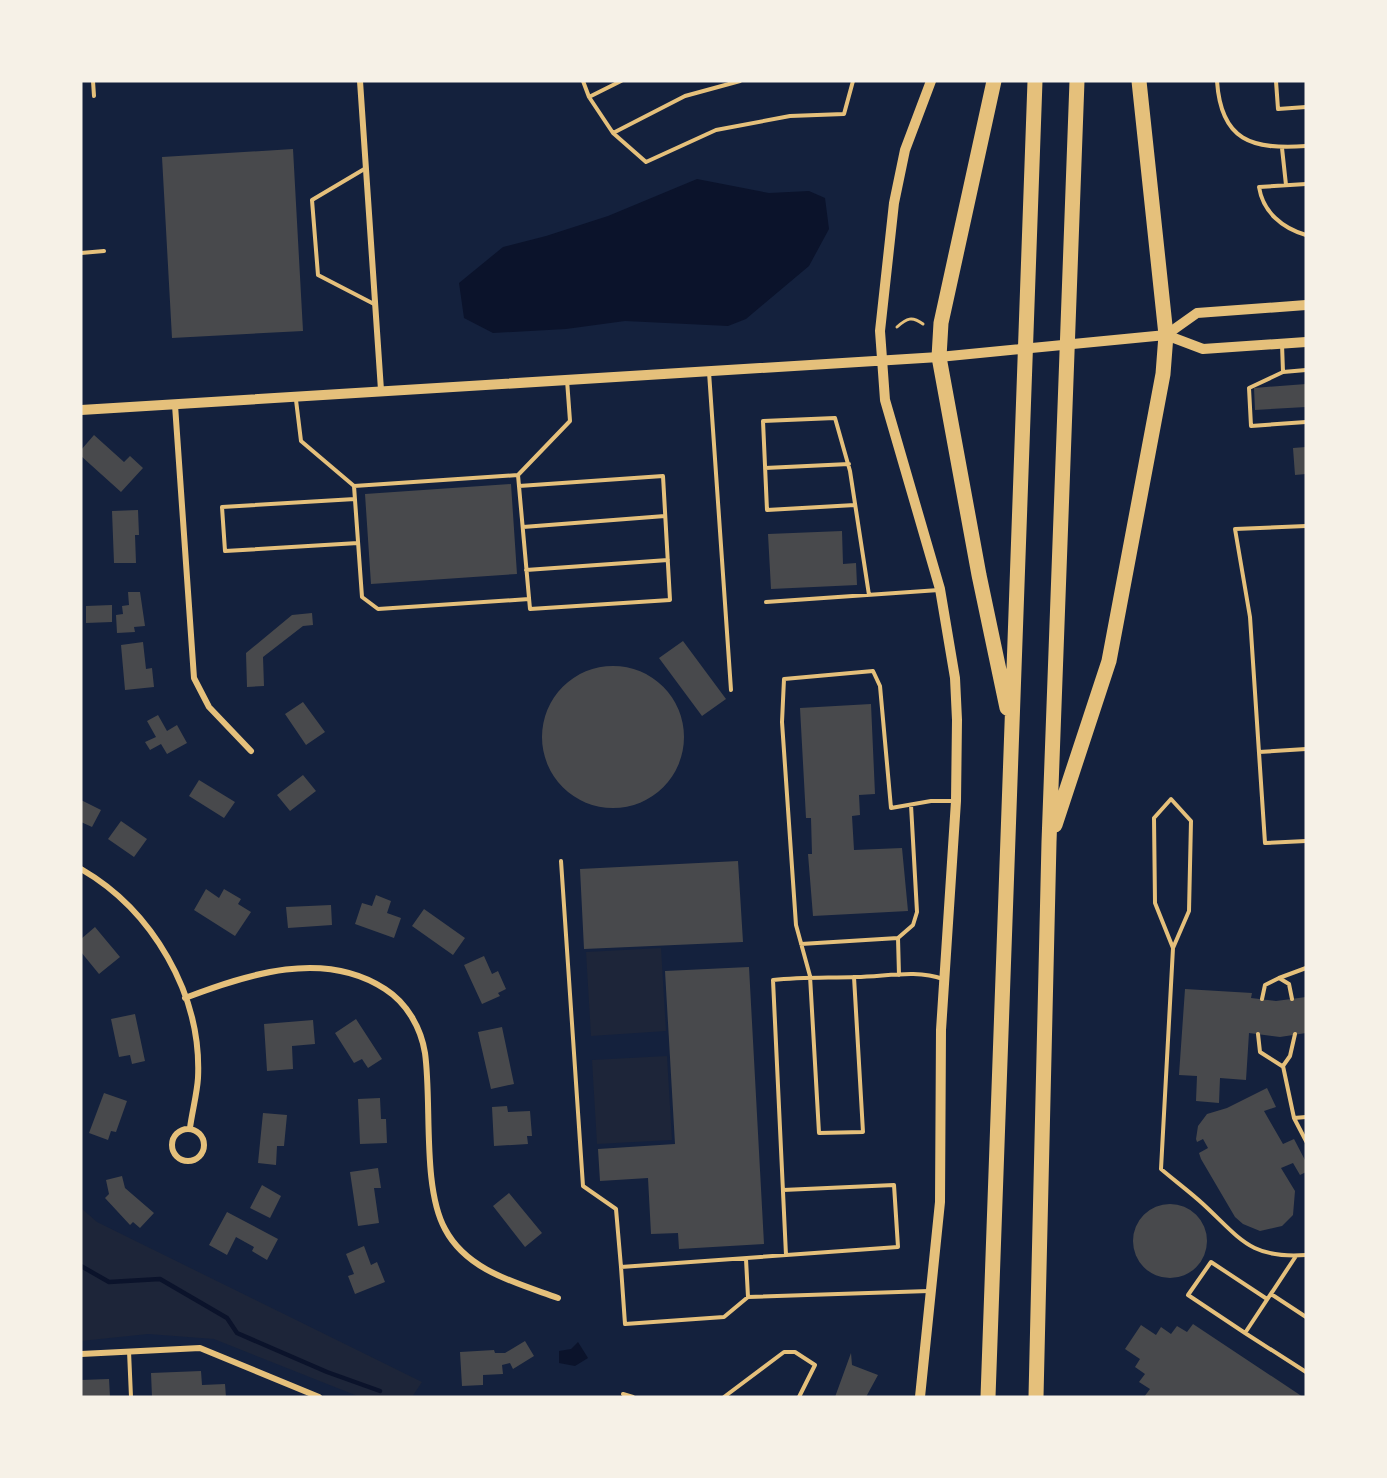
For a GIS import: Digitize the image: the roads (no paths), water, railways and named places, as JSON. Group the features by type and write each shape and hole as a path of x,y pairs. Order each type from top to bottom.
{"highway":[{"path":"994,81 940,322 939,357 980,575 1013,732"},
{"path":"988,1397 1035,81"},
{"path":"1036,1397 1049,842 1077,81"},
{"path":"1049,842 1109,662 1163,374 1166,335 1139,81"}],"street":[{"path":"360,81 381,390"},
{"path":"920,1397 933,1291 940,1202 944,979 956,801 955,678 940,590 885,400 880,331 894,203 905,150 932,81"},
{"path":"1166,335 1197,313 1306,305"},
{"path":"81,410 939,357 1166,335 1203,349 1306,342"},
{"path":"175,405 194,678 209,707 251,751"},
{"path":"81,868 100,879 143,919 163,948 185,998 195,1044 198,1078 189,1128"},
{"path":"185,998 278,970 321,967 343,970 369,979 394,995 411,1014 425,1053 433,1184 436,1207 445,1230 459,1249 476,1263 516,1283 558,1298"},
{"path":"189,1128 201,1133 205,1146 199,1158 184,1162 173,1156 170,1144 177,1133 189,1128"},
{"path":"81,1354 200,1348 319,1397"}],"lane":[{"path":"93,81 94,96"},
{"path":"584,81 589,97 613,133 646,162 716,130 790,117 843,114 854,81"},
{"path":"589,97 621,81"},
{"path":"613,133 685,96 740,81"},
{"path":"1217,81 1222,112 1235,133 1255,144 1282,148 1306,146"},
{"path":"1276,81 1278,109 1306,107"},
{"path":"1282,148 1286,185"},
{"path":"366,168 312,200 318,275 375,304"},
{"path":"1306,184 1259,187 1261,200 1268,210 1289,228 1306,235"},
{"path":"81,253 104,251"},
{"path":"1282,343 1283,372"},
{"path":"1306,370 1283,372 1249,388 1251,426 1306,422"},
{"path":"709,372 731,690"},
{"path":"296,396 301,441 354,486 518,475 570,421 567,380"},
{"path":"855,506 767,510 763,421 835,417 849,464 868,595"},
{"path":"765,468 849,464"},
{"path":"518,475 530,609 670,600 663,476 519,486"},
{"path":"354,486 362,597 378,609 529,599"},
{"path":"355,499 222,507 224,540 225,551 358,543"},
{"path":"523,527 665,516"},
{"path":"1306,526 1235,529 1250,617 1265,843 1306,840"},
{"path":"526,570 668,560"},
{"path":"766,602 940,590"},
{"path":"854,977 863,1132 819,1133 810,976 795,925 782,722 784,680 873,672 880,686 891,808 931,801 956,801"},
{"path":"1259,752 1306,749"},
{"path":"1173,948 1155,903 1154,818 1171,799 1191,821 1189,911 1173,948 1161,1169 1204,1205 1241,1242 1274,1255 1306,1255"},
{"path":"801,945 898,938 914,925 917,912 911,805"},
{"path":"561,861 583,1186 616,1209 626,1324 724,1317 748,1297 933,1291"},
{"path":"898,938 899,975"},
{"path":"1262,999 1265,985 1306,968"},
{"path":"786,1255 773,980 810,976 854,977 928,973 944,979"},
{"path":"1279,978 1289,984 1292,999"},
{"path":"1258,1034 1260,1052 1283,1066 1294,1118 1306,1141"},
{"path":"1283,1066 1290,1056 1295,1034"},
{"path":"1294,1118 1306,1117"},
{"path":"621,1267 898,1247 894,1185 783,1190"},
{"path":"1245,1333 1296,1256"},
{"path":"746,1259 748,1297"},
{"path":"1267,1299 1211,1262 1188,1295 1306,1372"},
{"path":"1271,1294 1306,1317"},
{"path":"129,1351 131,1397"},
{"path":"724,1397 776,1356 784,1352 795,1352 815,1365 799,1397"},
{"path":"623,1394 633,1397"}],"waterway":[{"path":"81,1266 109,1282 160,1279 227,1318 237,1333 327,1372 380,1391"}]}
